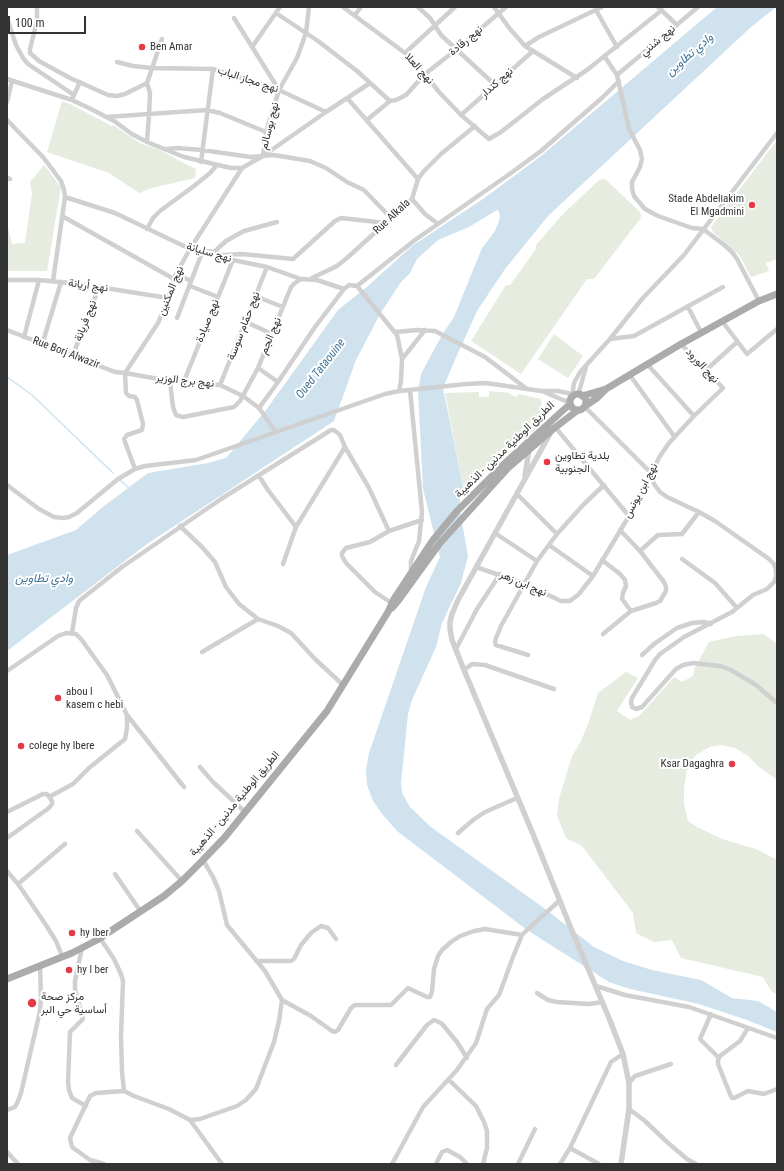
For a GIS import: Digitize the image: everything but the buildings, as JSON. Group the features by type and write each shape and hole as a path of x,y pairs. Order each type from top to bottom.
{"main road":[{"name":"الطريق الوطنية مدنين - الذهيبة","path":"527,447 629,374 701,332 759,301 777,294"},
{"name":"الطريق الوطنية مدنين - الذهيبة","path":"393,604 419,566 434,540 457,511 527,447 574,397 606,389"},
{"path":"578,410 572,408 574,397 585,399 585,406"},
{"name":"الطريق الوطنية مدنين - الذهيبة","path":"7,979 82,948 141,912 182,882 245,812 323,716 411,574 419,566"}],"street":[{"path":"37,7 37,20 30,53 39,61 70,78 108,95 117,96 125,94 147,83"},
{"path":"252,47 280,7"},
{"name":"نهج بوسالم","path":"263,156 266,132 279,90 292,68 306,33 309,7"},
{"name":"نهج العلا","path":"343,7 405,53 461,115 489,139 501,132 543,99 577,78"},
{"path":"355,16 361,7"},
{"path":"418,7 430,18 441,35 495,85"},
{"path":"405,53 455,7"},
{"path":"494,7 498,14 525,46 577,78 605,57 660,9 677,24"},
{"name":"نهج رقادة","path":"367,120 390,101 406,95 425,74 506,7"},
{"path":"525,46 540,37 602,7"},
{"name":"نهج شنني","path":"617,75 698,7"},
{"path":"596,10 617,47"},
{"path":"276,13 306,33 357,71 390,101"},
{"path":"7,18 16,45 28,64 74,95"},
{"path":"234,18 279,90"},
{"path":"147,142 150,93 147,83 162,38"},
{"name":"نهج كندار","path":"461,115 533,51"},
{"path":"605,57 619,80 629,129 640,150 642,159 640,167 632,182 634,196 645,210 692,228 703,229 732,252 759,301"},
{"name":"نهج مجاز الباب","path":"117,62 133,66 152,68 213,69 279,90 326,112"},
{"path":"201,162 213,69"},
{"path":"7,102 10,80 72,100 106,117 147,142 184,157 231,168 242,168"},
{"path":"399,391 402,359 399,339 358,286 384,264 540,151 603,97 619,80"},
{"path":"72,100 80,82"},
{"name":"نهج المكنين","path":"125,373 158,323 175,277 190,249 242,168 263,156 370,83"},
{"path":"348,99 418,179"},
{"path":"106,117 208,110 228,116 266,132"},
{"path":"7,120 44,158 61,181 65,196 53,281"},
{"name":"Rue Alkala","path":"312,278 337,266 412,199 418,179 441,154 475,126"},
{"path":"574,397 587,366 642,299 684,255 777,133"},
{"path":"166,149 177,148 202,150 251,158 280,156 301,159 318,164 347,182 364,190 391,218"},
{"path":"147,229 153,218 160,211 194,186 217,165"},
{"name":"نهج سليانة","path":"65,196 115,213 190,249 214,252 233,260 267,267 301,279 312,278 344,288 349,285 358,286"},
{"path":"412,199 425,214 438,224"},
{"path":"62,216 175,277 218,297"},
{"path":"223,255 242,254 293,259 335,221 341,218 386,223"},
{"path":"214,252 226,241 244,231 277,222"},
{"path":"178,318 203,250"},
{"name":"نهج صيادة","path":"184,382 233,260"},
{"name":"نهج حمّام سوسة","path":"220,385 267,267"},
{"name":"نهج الجم","path":"170,381 173,406 176,415 183,417 230,409 237,405 258,368 291,288 301,279"},
{"name":"نهج أريانة","path":"7,280 53,281 168,298"},
{"path":"24,337 39,280"},
{"path":"42,345 61,282"},
{"name":"نهج فريانة","path":"73,355 99,287"},
{"path":"610,339 634,336 723,287"},
{"path":"261,410 315,327 344,288"},
{"path":"255,296 283,307"},
{"path":"688,307 701,332"},
{"path":"722,321 747,354 777,329"},
{"path":"246,322 272,334"},
{"name":"Rue Borj Alwazir","path":"7,330 42,345 73,355 112,371 125,373"},
{"path":"395,332 425,330 435,331 486,357 528,389"},
{"path":"402,359 425,330"},
{"path":"706,370 737,342"},
{"name":"نهج الورود","path":"681,344 723,388"},
{"path":"647,364 694,416"},
{"path":"258,368 278,382"},
{"path":"125,373 126,393 129,396 135,397 137,400 143,424 142,430 127,435 124,439 136,469"},
{"name":"نهج برج الوزير","path":"125,373 170,381 220,385 243,396 261,410 276,432"},
{"path":"629,374 674,436"},
{"path":"7,485 39,509 54,517 63,518 69,517 77,512 118,479 136,469 145,466 196,460 384,394 399,391 486,383 528,389 558,391 574,397"},
{"name":"نهج ابن يونس","path":"570,601 579,594 593,576 652,474 660,456 674,436 723,388"},
{"path":"410,390 422,499 422,520 419,541 411,561 411,574"},
{"path":"540,390 563,400 574,397"},
{"path":"585,406 652,474 654,484 660,492 673,501 699,512 715,521 769,559 774,564 776,570 776,577 771,586 747,599 732,612 684,637 660,654 654,660 632,698 632,707 636,709 642,707 676,669 683,665 693,663 720,666 731,670 756,686 777,703"},
{"path":"622,1164 629,1109 629,1083 623,1054 603,1002 559,901 533,834 464,670 450,630 450,622 458,600 554,428 604,485 628,516"},
{"path":"72,633 76,608 80,601 122,567 221,499 331,430 338,432 369,488 389,531"},
{"path":"283,564 296,527 345,447"},
{"path":"524,482 527,447"},
{"path":"509,464 524,466 526,472"},
{"path":"259,476 296,527"},
{"path":"528,656 496,645 496,638 501,626 537,561 557,534 584,504 604,485"},
{"path":"517,494 557,534"},
{"path":"640,551 658,535 682,534 699,512"},
{"path":"393,604 376,592 346,564 342,553 346,548 370,542 389,531 422,520"},
{"path":"180,526 215,562 226,587 238,604 258,619 278,626 291,633 315,659 343,685"},
{"path":"603,634 631,611 660,601 666,591 664,582 640,551 620,530"},
{"path":"495,533 537,561"},
{"path":"549,545 593,576"},
{"path":"682,559 715,583 737,608"},
{"path":"602,560 620,574 625,580 626,586 622,599 631,611"},
{"name":"نهج ابن زهر","path":"476,567 500,574 561,601 570,601"},
{"path":"456,649 477,609 500,574"},
{"path":"202,652 258,619"},
{"path":"642,655 654,644 677,628 692,623 704,622 711,624"},
{"path":"7,671 58,636 66,633 72,633 81,639 107,675 127,715 184,787"},
{"path":"464,670 472,664 485,665 554,689"},
{"path":"49,797 73,784 89,768 125,739 127,715"},
{"path":"200,767 213,782 245,812"},
{"path":"7,812 43,794 47,794 52,802 50,807 7,838"},
{"path":"458,833 473,820 486,812 517,798"},
{"path":"137,831 182,882"},
{"path":"18,884 65,844"},
{"path":"203,860 219,891 227,925 265,971 282,1000 311,1016 335,1032 342,1024 351,1008 355,1005 391,1005 408,988 430,997 432,992 434,969 438,956 447,946 460,936 486,929 522,935"},
{"path":"7,871 18,884 53,937 62,956"},
{"path":"115,874 141,912"},
{"path":"392,1164 423,1107 449,1080 467,1058 476,1043 488,1010 499,995 522,935 559,901"},
{"path":"256,961 291,961 311,933 321,926 328,928 336,939"},
{"path":"100,938 114,959 123,981 121,1036 124,1091"},
{"path":"82,948 75,981 75,989 83,1019 70,1032 68,1082 72,1098 86,1106"},
{"path":"7,1110 15,1106 22,1093 40,1011 40,966"},
{"path":"596,986 625,995 688,1007 777,1038"},
{"path":"537,993 548,1000 557,1002 581,1004 603,1002"},
{"path":"190,1120 200,1119 237,1106 246,1100 256,1089 274,1042 282,1000"},
{"path":"711,1014 700,1039 719,1058"},
{"path":"396,1065 427,1025 434,1020 441,1023 457,1042 467,1058"},
{"path":"748,1028 740,1041 719,1058 718,1064 732,1098 748,1091 764,1094 777,1090"},
{"path":"560,1164 570,1148 610,1062 623,1054"},
{"path":"629,1083 635,1076 671,1064"},
{"path":"449,1080 476,1106 484,1122 487,1130 488,1148 484,1164"},
{"path":"104,1164 90,1160 72,1147 70,1144 70,1138 90,1096 93,1094 124,1091 169,1109 190,1120 222,1164"},
{"path":"629,1109 645,1121 678,1151 696,1164"},
{"path":"518,1164 535,1129"},
{"path":"570,1148 599,1164"},
{"path":"436,1164 442,1152 446,1150 460,1157 467,1164"},
{"path":"7,1152 18,1164"}],"shaded area":[{"path":"62,101 112,126 113,125 140,143 160,150 196,169 195,178 152,188 139,193 109,173 47,152"},
{"name":"Stade Abdelاakim El Mgadmini","path":"777,140 777,259 766,263 769,271 751,277 740,256 713,232 711,227"},
{"path":"44,165 61,187 47,271 7,271 7,223 12,244 25,243 32,193 30,182"},
{"path":"605,179 640,212 640,219 594,279 587,279 521,374 471,341 506,285 510,285 536,249 536,245 564,213 599,180"},
{"path":"554,334 583,356 568,378 538,359"},
{"path":"489,391 509,393 517,397 518,394 541,399 543,416 542,424 463,487 445,393 479,392 479,397 489,397"},
{"path":"764,634 777,644 777,780 758,766 748,756 735,748 721,745 710,747 696,755 687,770 684,788 684,804 688,821 697,827 722,839 756,849 777,860 777,994 772,992 763,977 681,958 672,940 654,942 636,933 633,913 582,846 566,838 557,816 559,799 572,756 581,741 598,693 626,672 638,678 617,711 630,720 639,716 674,677 682,682 693,676 694,669 709,642 736,636"}],"water":[{"name":"وادي تطاوين","path":"717,7 776,7 750,28 548,216 505,269 477,311 443,388 463,487 459,505 468,556 461,583 442,623 436,647 412,700 408,714 401,783 402,793 410,807 431,827 548,911 594,947 623,961 652,970 701,980 732,998 758,1001 777,1012 777,1032 699,1004 630,989 609,982 527,930 397,831 373,801 367,785 366,770 369,753 426,587 440,557 423,489 418,391 421,374 442,335 454,317 482,248 495,231 500,218 497,210 469,227 438,240 417,259 410,273 401,282 380,314 356,360 334,421 147,544 7,651 7,555 76,530 104,506 148,473 208,463 226,458 266,410 338,310 368,286 412,246 483,199 541,156"}],"waterway":[{"path":"7,377 32,395 113,473"},
{"path":"120,480 129,488"}],"place":[{"name":"Ben Amar","path":"142,47"},
{"name":"Stade Abdelاakim El Mgadmini","path":"752,205"},
{"name":"بلدية تطاوين الجنوبية","path":"547,462"},
{"name":"abou l kasem c hebi","path":"58,698"},
{"name":"colege hy lbere","path":"21,746"},
{"name":"Ksar Dagaghra","path":"732,764"},
{"name":"hy lber","path":"72,933"},
{"name":"hy l ber","path":"69,970"},
{"name":"مركز صحة أساسية حي البر","path":"32,1003"}],"water label":[{"name":"Oued Tataouine","path":"321,369"}]}
